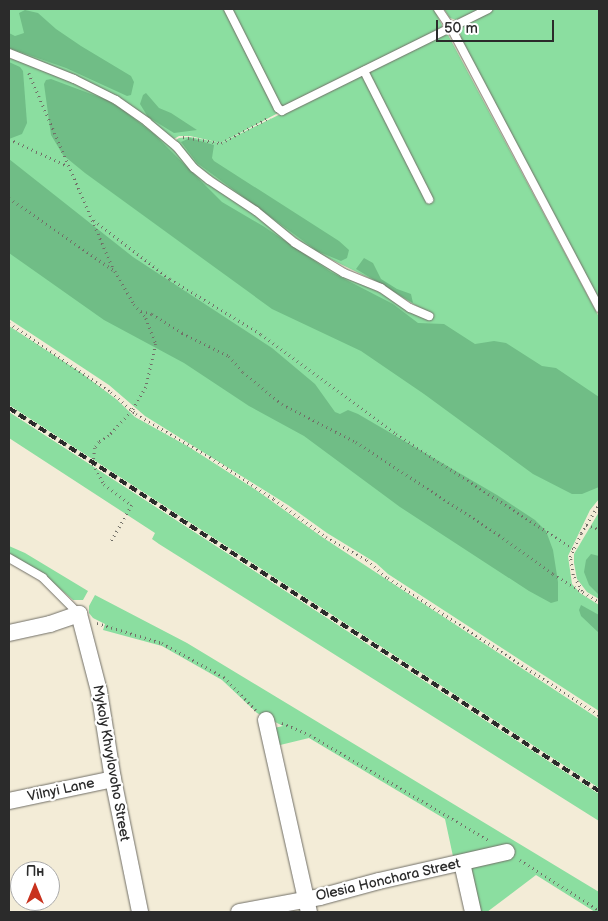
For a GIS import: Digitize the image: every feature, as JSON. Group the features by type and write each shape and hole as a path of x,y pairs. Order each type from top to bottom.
{"street":[{"path":"9,633 50,624 80,614"},
{"name":"Mykoly Khvylovoho Street","path":"80,614 99,691 113,779 140,912"},
{"path":"266,720 308,906"},
{"name":"Vilnyi Lane","path":"9,801 113,779"},
{"name":"Olesia Honchara Street","path":"239,912 308,906 507,852"},
{"path":"462,863 473,912"}],"lane":[{"path":"228,9 278,108 282,111 488,9"},
{"path":"438,9 451,28 599,308"},
{"path":"9,53 23,57 116,100 171,142 202,174 256,210 295,243 344,273 381,288 410,308 429,316"},
{"path":"364,71 429,199"},
{"path":"9,558 43,578 80,614"}],"path":[{"path":"23,57 115,271 134,304 141,311 156,344 146,387 132,410 109,436 99,442 95,448 93,464 104,484 132,506 111,542"},
{"path":"171,142 179,137 190,136 221,143 282,111"},
{"path":"9,139 70,167"},
{"path":"9,198 115,271"},
{"path":"94,220 170,279 262,334 396,434 574,549"},
{"path":"141,311 152,314 182,333 229,356 244,372 282,404 356,442 582,593 599,602"},
{"path":"9,323 111,392 132,410 242,478 326,537 367,560 388,578 599,715"},
{"path":"582,593 573,575 570,557 599,504"},
{"path":"586,525 599,529"},
{"path":"80,614 101,625 162,643 224,677 266,720 286,724 310,735 507,852 599,910"}],"green space":[{"path":"9,9 225,9 278,113 221,143 190,136 179,136 174,139 116,96 86,81 9,50"},
{"path":"231,9 434,9 442,28 283,110"},
{"path":"444,9 482,9 456,20 450,18"},
{"path":"494,9 599,9 599,302 462,44 459,27"},
{"path":"25,10 38,13 56,29 81,46 131,76 134,82 131,95 127,96 66,68 9,48 9,33 15,36 24,33 19,13"},
{"path":"447,33 599,317 599,499 590,510 568,556 572,584 580,593 599,605 599,711 388,574 376,563 327,533 288,505 145,416 109,385 9,319 9,58 38,67 82,86 121,107 161,136 190,166 300,249 430,320 433,316 375,281 314,251 196,165 176,140 190,137 221,143"},
{"path":"9,62 20,67 23,71 27,123 22,134 9,139"},
{"path":"51,79 107,100 123,110 154,134 222,202 263,226 331,272 393,304 418,323 444,324 475,344 494,341 506,343 542,366 556,368 599,397 599,487 582,494 572,494 533,474 424,394 361,351 272,309 85,173 63,155 51,135 44,84 46,80"},
{"path":"146,93 159,108 171,113 197,130 174,133 148,117 140,104 143,95"},
{"path":"190,138 214,145 212,158 214,161 339,241 349,250 347,258 341,261 317,251 197,163 181,142"},
{"path":"9,159 133,257 272,348 315,384 335,412 340,414 348,410 358,414 497,495 535,520 546,531 553,550 558,582 558,601 551,603 529,591 400,507 304,436 249,406 184,363 104,320 9,253"},
{"path":"364,258 373,263 381,279 397,289 411,294 413,303 356,269"},
{"path":"9,326 80,372 116,399 135,417 189,447 259,492 322,537 599,719 599,788 9,405"},
{"path":"9,412 599,794 599,821 159,544 152,539 155,533 9,438"},
{"path":"599,512 599,599 587,592 577,579 574,554"},
{"path":"9,546 25,553 88,591 83,600 73,600 44,575 9,555"},
{"path":"591,554 599,556 599,595 589,585 584,572 586,560"},
{"path":"95,595 187,643 599,892 599,912 595,912 536,875 487,912 477,912 454,861 445,819 309,738 276,746 274,728 283,726 257,713 222,680 162,646 103,630 105,624 93,618 89,613 89,606"},
{"path":"581,605 599,615 599,633 581,616 579,610"}],"railway":[{"path":"9,408 599,791"}]}
